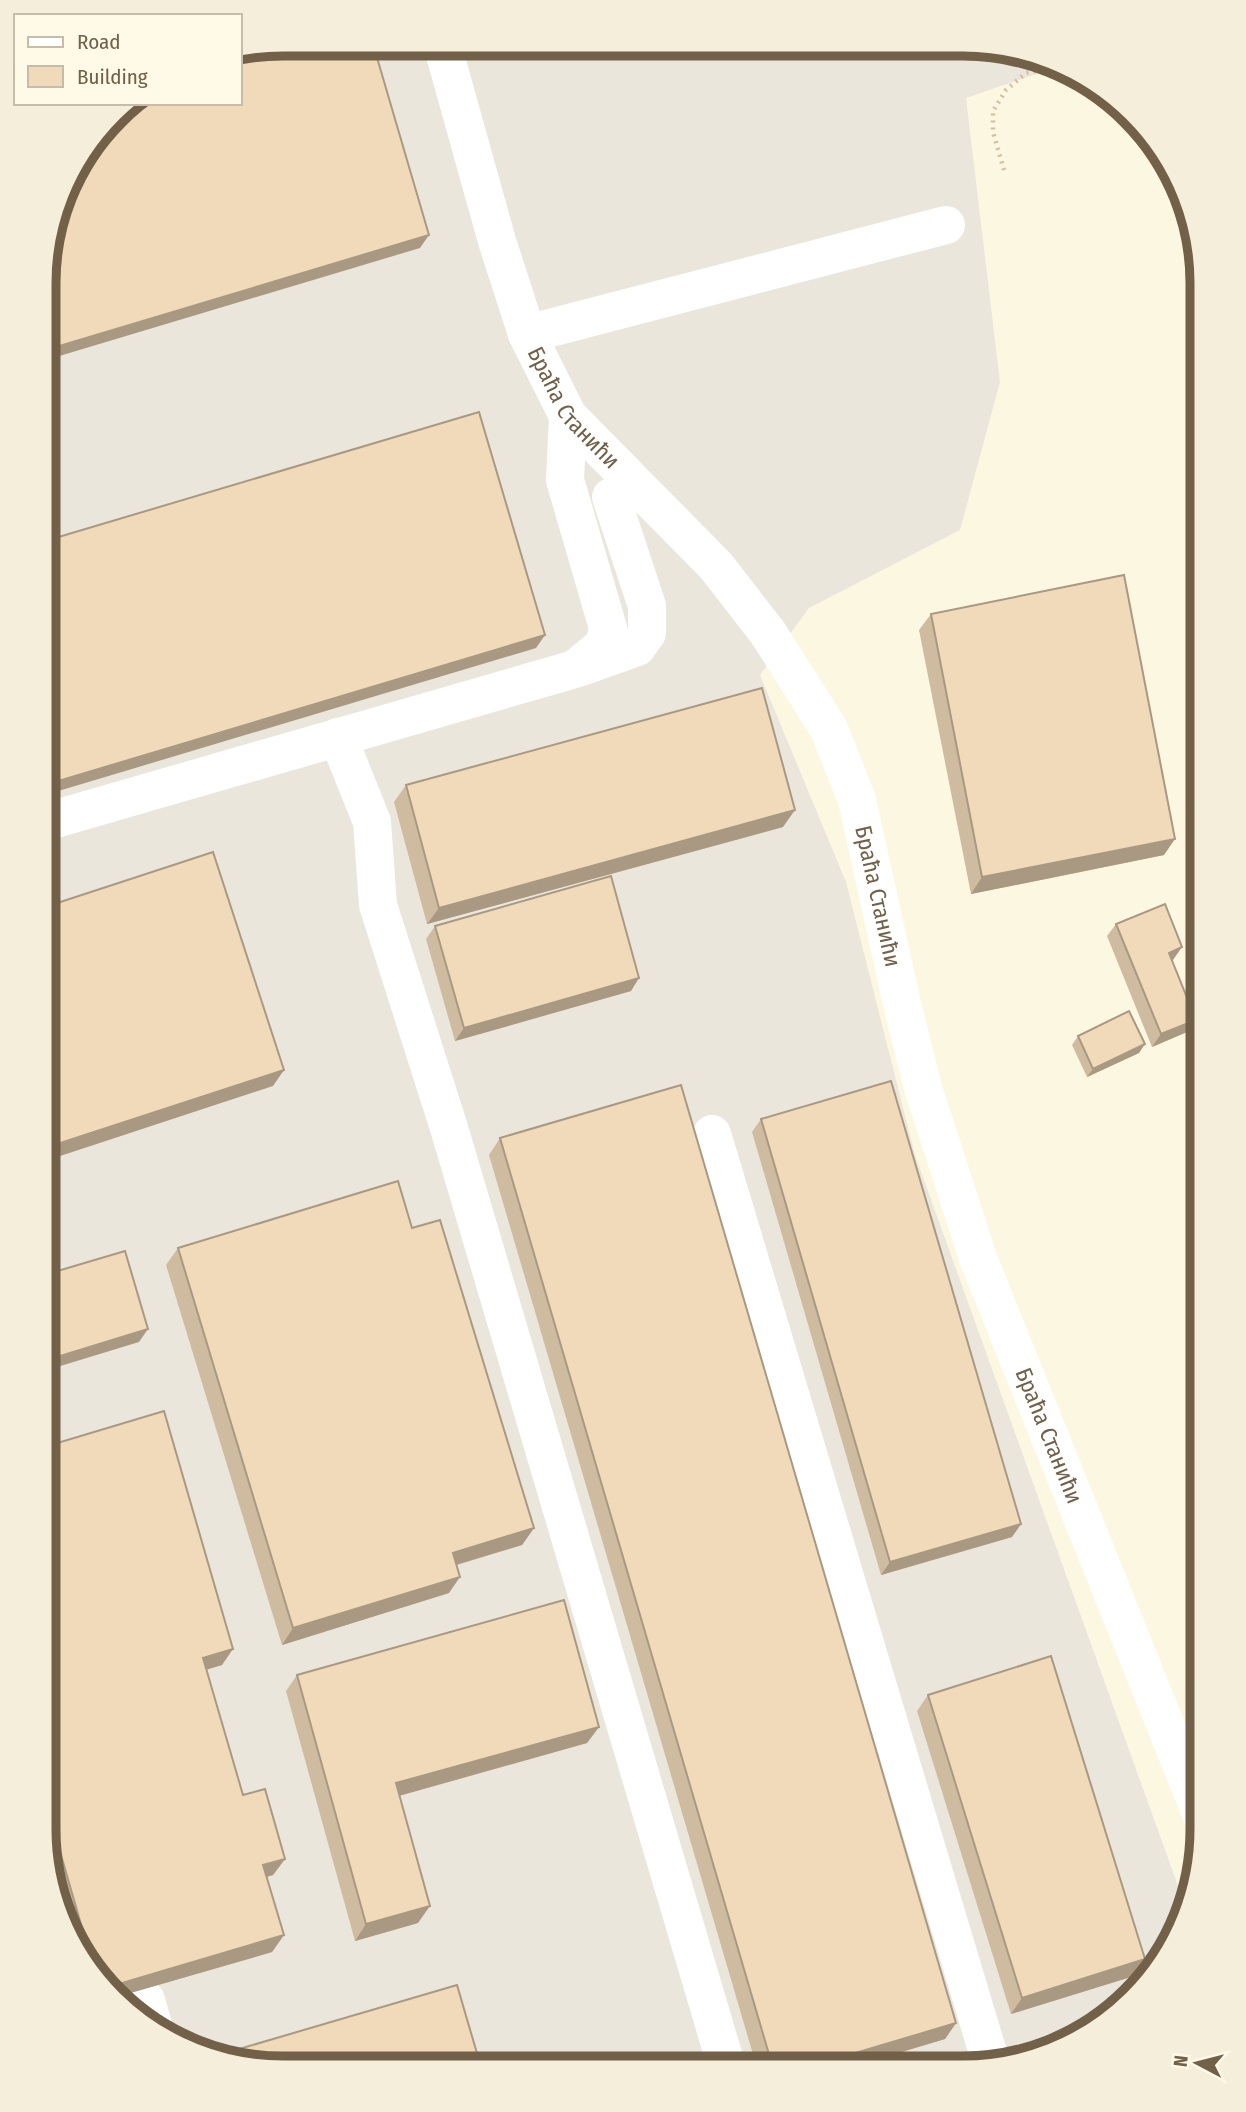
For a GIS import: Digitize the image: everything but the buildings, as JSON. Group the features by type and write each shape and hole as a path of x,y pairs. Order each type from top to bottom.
{"street":[{"name":"Браћа Станићи","path":"445,56 497,241 527,334 568,416 716,566 768,633 828,729 857,800 923,1088 978,1258 1190,1786"},
{"path":"527,334 946,225"},
{"path":"568,416 565,480 608,628 604,645 575,668"},
{"path":"56,819 575,668 637,647 647,633 647,606 611,497"},
{"path":"338,737 372,822 378,905 449,1128 723,2056"},
{"path":"712,1134 988,2054"}],"path":[{"path":"1004,170 993,132 993,111 1006,90 1026,73 1040,70"}],"shaded area":[{"path":"963,56 993,58 1044,71 966,98 1000,382 960,530 809,608 760,675 846,882 915,1155 1181,1893 1167,1930 1134,1979 1113,2000 1064,2033 1007,2052 963,2056 253,2054 196,2039 169,2026 122,1990 86,1943 68,1902 56,1844 56,283 64,224 73,196 87,169 235,105 242,105 242,60 253,58"}]}
